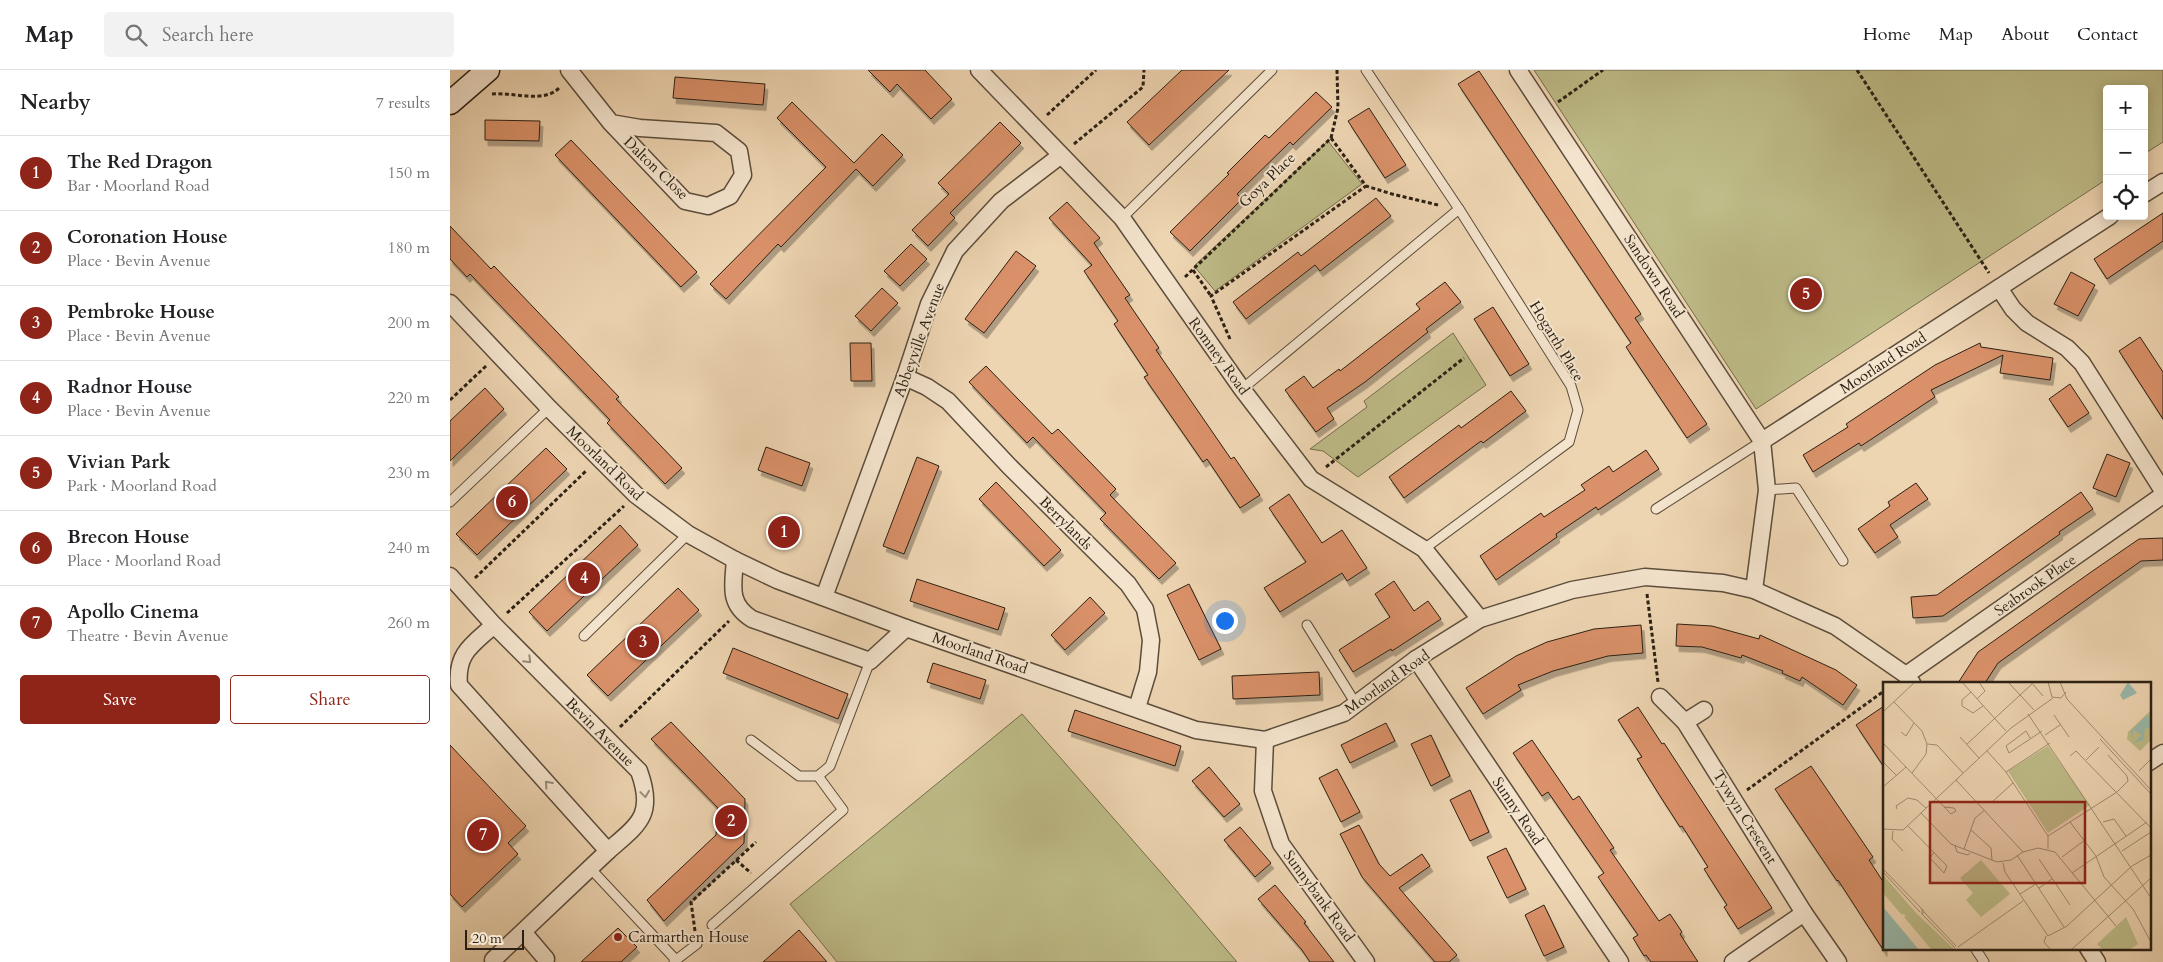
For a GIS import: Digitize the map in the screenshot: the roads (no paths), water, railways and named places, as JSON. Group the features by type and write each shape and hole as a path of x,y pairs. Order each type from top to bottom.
{"street":[{"name":"Romney Road","path":"979,70 1060,156 1122,218 1242,389 1311,479 1424,549 1480,619"},
{"name":"Sandown Road","path":"1518,70 1762,440 1767,490 1754,590"},
{"name":"Dalton Close","path":"570,71 611,123 685,201 708,206 730,196 743,175 740,151 716,133 640,128 611,123"},
{"path":"450,103 482,76"},
{"name":"Abbeyville Avenue","path":"824,597 905,377 929,304 955,251 1001,201 1060,156"},
{"name":"Moorland Road","path":"1762,440 2104,220"},
{"path":"1999,288 2013,309 2027,323 2067,348 2082,363 2163,491"},
{"name":"Moorland Road","path":"450,304 549,408 636,495 688,534 734,560 777,580 906,628 1196,730 1265,740 1344,713 1416,660 1480,619 1572,590 1644,577 1723,583 1754,590"},
{"name":"Berrylands","path":"905,377 927,387 948,402 1009,466 1128,584 1145,609 1151,640 1148,672 1137,708"},
{"name":"Seabrook Place","path":"1909,679 2163,495"},
{"path":"734,560 733,583 735,600 740,611 752,619 870,661 906,628"},
{"name":"Bevin Avenue","path":"450,576 494,625 639,771 644,786 646,802 643,816 633,829 608,850 493,960"},
{"path":"1754,590 1835,626 1909,679"},
{"path":"494,625 462,656 458,672 459,685 608,850"},
{"name":"Sunny Road","path":"1416,660 1620,962"},
{"name":"Tywyn Crescent","path":"1660,697 1685,722 1735,799 1804,913 1838,962"},
{"path":"1685,722 1704,710"},
{"name":"Sunnybank Road","path":"1265,740 1263,792 1281,844 1366,962"},
{"path":"2150,761 2163,753"},
{"path":"1733,962 1804,913"},
{"path":"523,932 546,959"},
{"path":"2089,950 2097,962"}],"lane":[{"path":"1122,218 1272,70"},
{"path":"1242,389 1459,209 1366,70"},
{"name":"Hogarth Place","path":"1424,549 1569,442 1578,410 1571,386 1459,209"},
{"path":"450,502 549,408"},
{"name":"Moorland Road","path":"1656,509 1762,440"},
{"path":"1767,490 1796,488 1844,561"},
{"path":"584,636 688,534"},
{"path":"1307,625 1356,704"},
{"path":"751,740 798,776 818,776 830,766 870,661"},
{"path":"712,925 843,810 818,776"},
{"path":"590,868 675,961 696,944"},
{"path":"1976,950 1984,962"}],"place":[{"name":"Vivian Park","path":"1806,294"},
{"name":"Brecon House","path":"512,502"},
{"name":"The Red Dragon","path":"784,532"},
{"name":"Radnor House","path":"584,578"},
{"name":"Pembroke House","path":"643,642"},
{"name":"Coronation House","path":"731,821"},
{"name":"Apollo Cinema","path":"483,835"},
{"name":"Carmarthen House","path":"618,937"}]}
